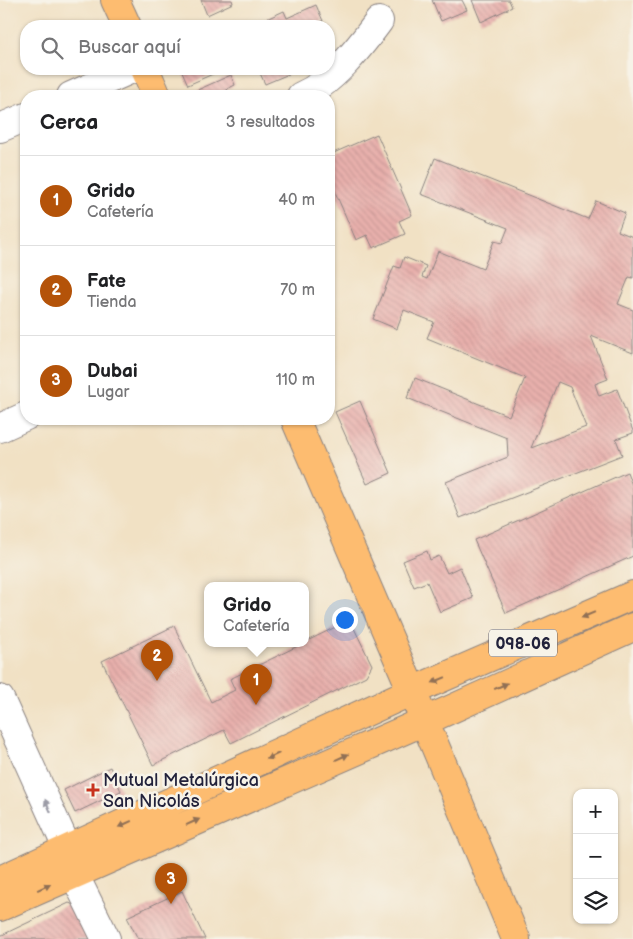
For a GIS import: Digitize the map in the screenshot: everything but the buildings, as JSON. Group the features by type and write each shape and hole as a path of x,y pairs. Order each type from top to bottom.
{"main road":[{"path":"115,0 124,20"},
{"path":"148,75 154,90"},
{"path":"298,425 425,721 516,939"},
{"name":"098-06","path":"0,907 71,862 412,691 633,596"},
{"name":"098-06","path":"0,880 71,862 425,721 633,627"}],"street":[{"path":"335,71 349,60 379,21"},
{"path":"85,90 118,75"},
{"path":"312,90 331,75"},
{"path":"0,128 20,120"},
{"path":"0,428 20,419"},
{"path":"0,699 106,939"}],"place":[{"name":"Fate","path":"157,681"},
{"name":"Grido","path":"256,705"},
{"name":"Mutual Metalúrgica San Nicolás","path":"93,790"},
{"name":"Dubai","path":"171,904"}]}
